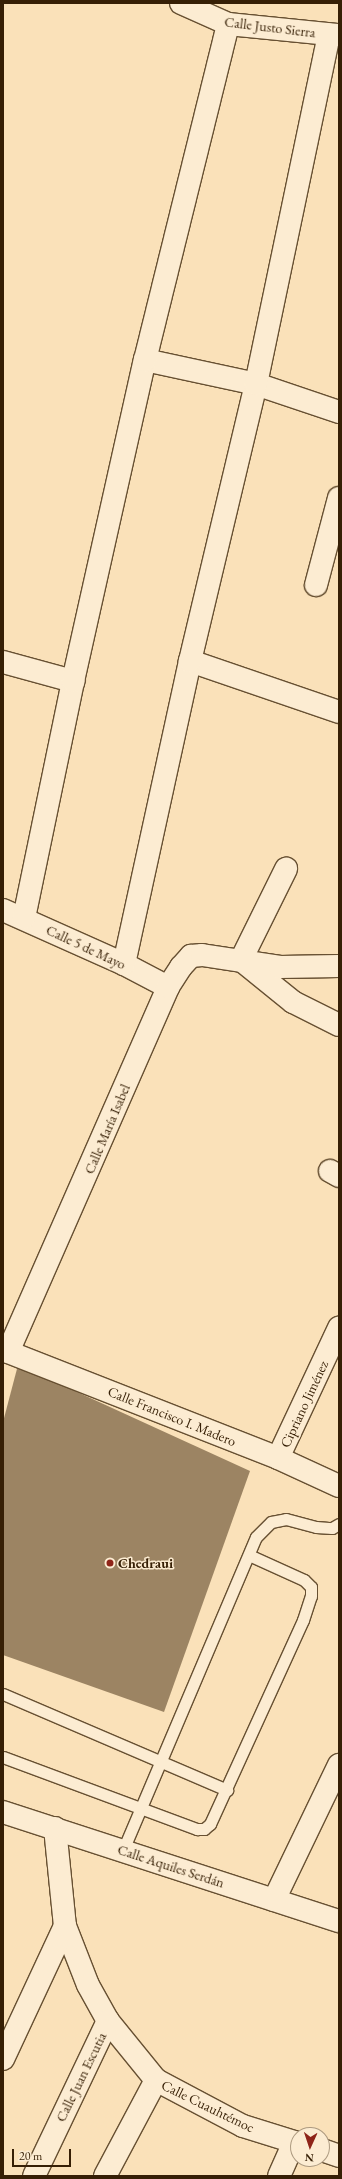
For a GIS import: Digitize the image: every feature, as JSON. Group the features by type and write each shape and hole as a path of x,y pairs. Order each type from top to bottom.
{"street":[{"name":"Calle Justo Sierra","path":"181,3 197,12 228,24 334,35"},
{"path":"24,918 73,681 145,360 228,24"},
{"path":"124,964 190,660 256,384 334,35"},
{"path":"145,360 256,384 339,412"},
{"path":"316,585 339,498"},
{"path":"190,660 339,712"},
{"path":"3,662 73,681"},
{"path":"241,960 286,869"},
{"name":"Calle 5 de Mayo","path":"3,910 24,918 124,964 168,987"},
{"name":"Calle María Isabel","path":"6,1351 168,987 191,956 202,955 241,960"},
{"path":"241,960 280,967 339,966"},
{"path":"241,960 293,1002 339,1024"},
{"name":"Cipriano Jiménez","path":"278,1458 339,1328"},
{"name":"Calle Francisco I. Madero","path":"6,1351 278,1458 339,1486"},
{"path":"274,1900 339,1765"},
{"name":"Calle Aquiles Serdán","path":"3,1812 339,1921"},
{"name":"Calle Cuauhtémoc","path":"55,1828 65,1926 88,1984 108,2021 156,2080 243,2126 290,2140"},
{"path":"3,2059 65,1926"},
{"name":"Calle Juan Escutia","path":"34,2176 108,2021"},
{"path":"105,2176 156,2080"},
{"path":"279,2176 290,2154"}],"lane":[{"path":"123,1850 256,1536 271,1522 286,1519 316,1527 332,1528 339,1524"},
{"path":"3,1757 140,1809 197,1829 204,1829 210,1824 227,1790 303,1620 311,1596 311,1587 304,1580 249,1555"},
{"path":"3,1694 227,1790"}],"building":[{"name":"Chedraui","path":"18,1365 250,1471 164,1712 3,1655 3,1422"}],"place":[{"name":"Chedraui","path":"110,1563"}]}
